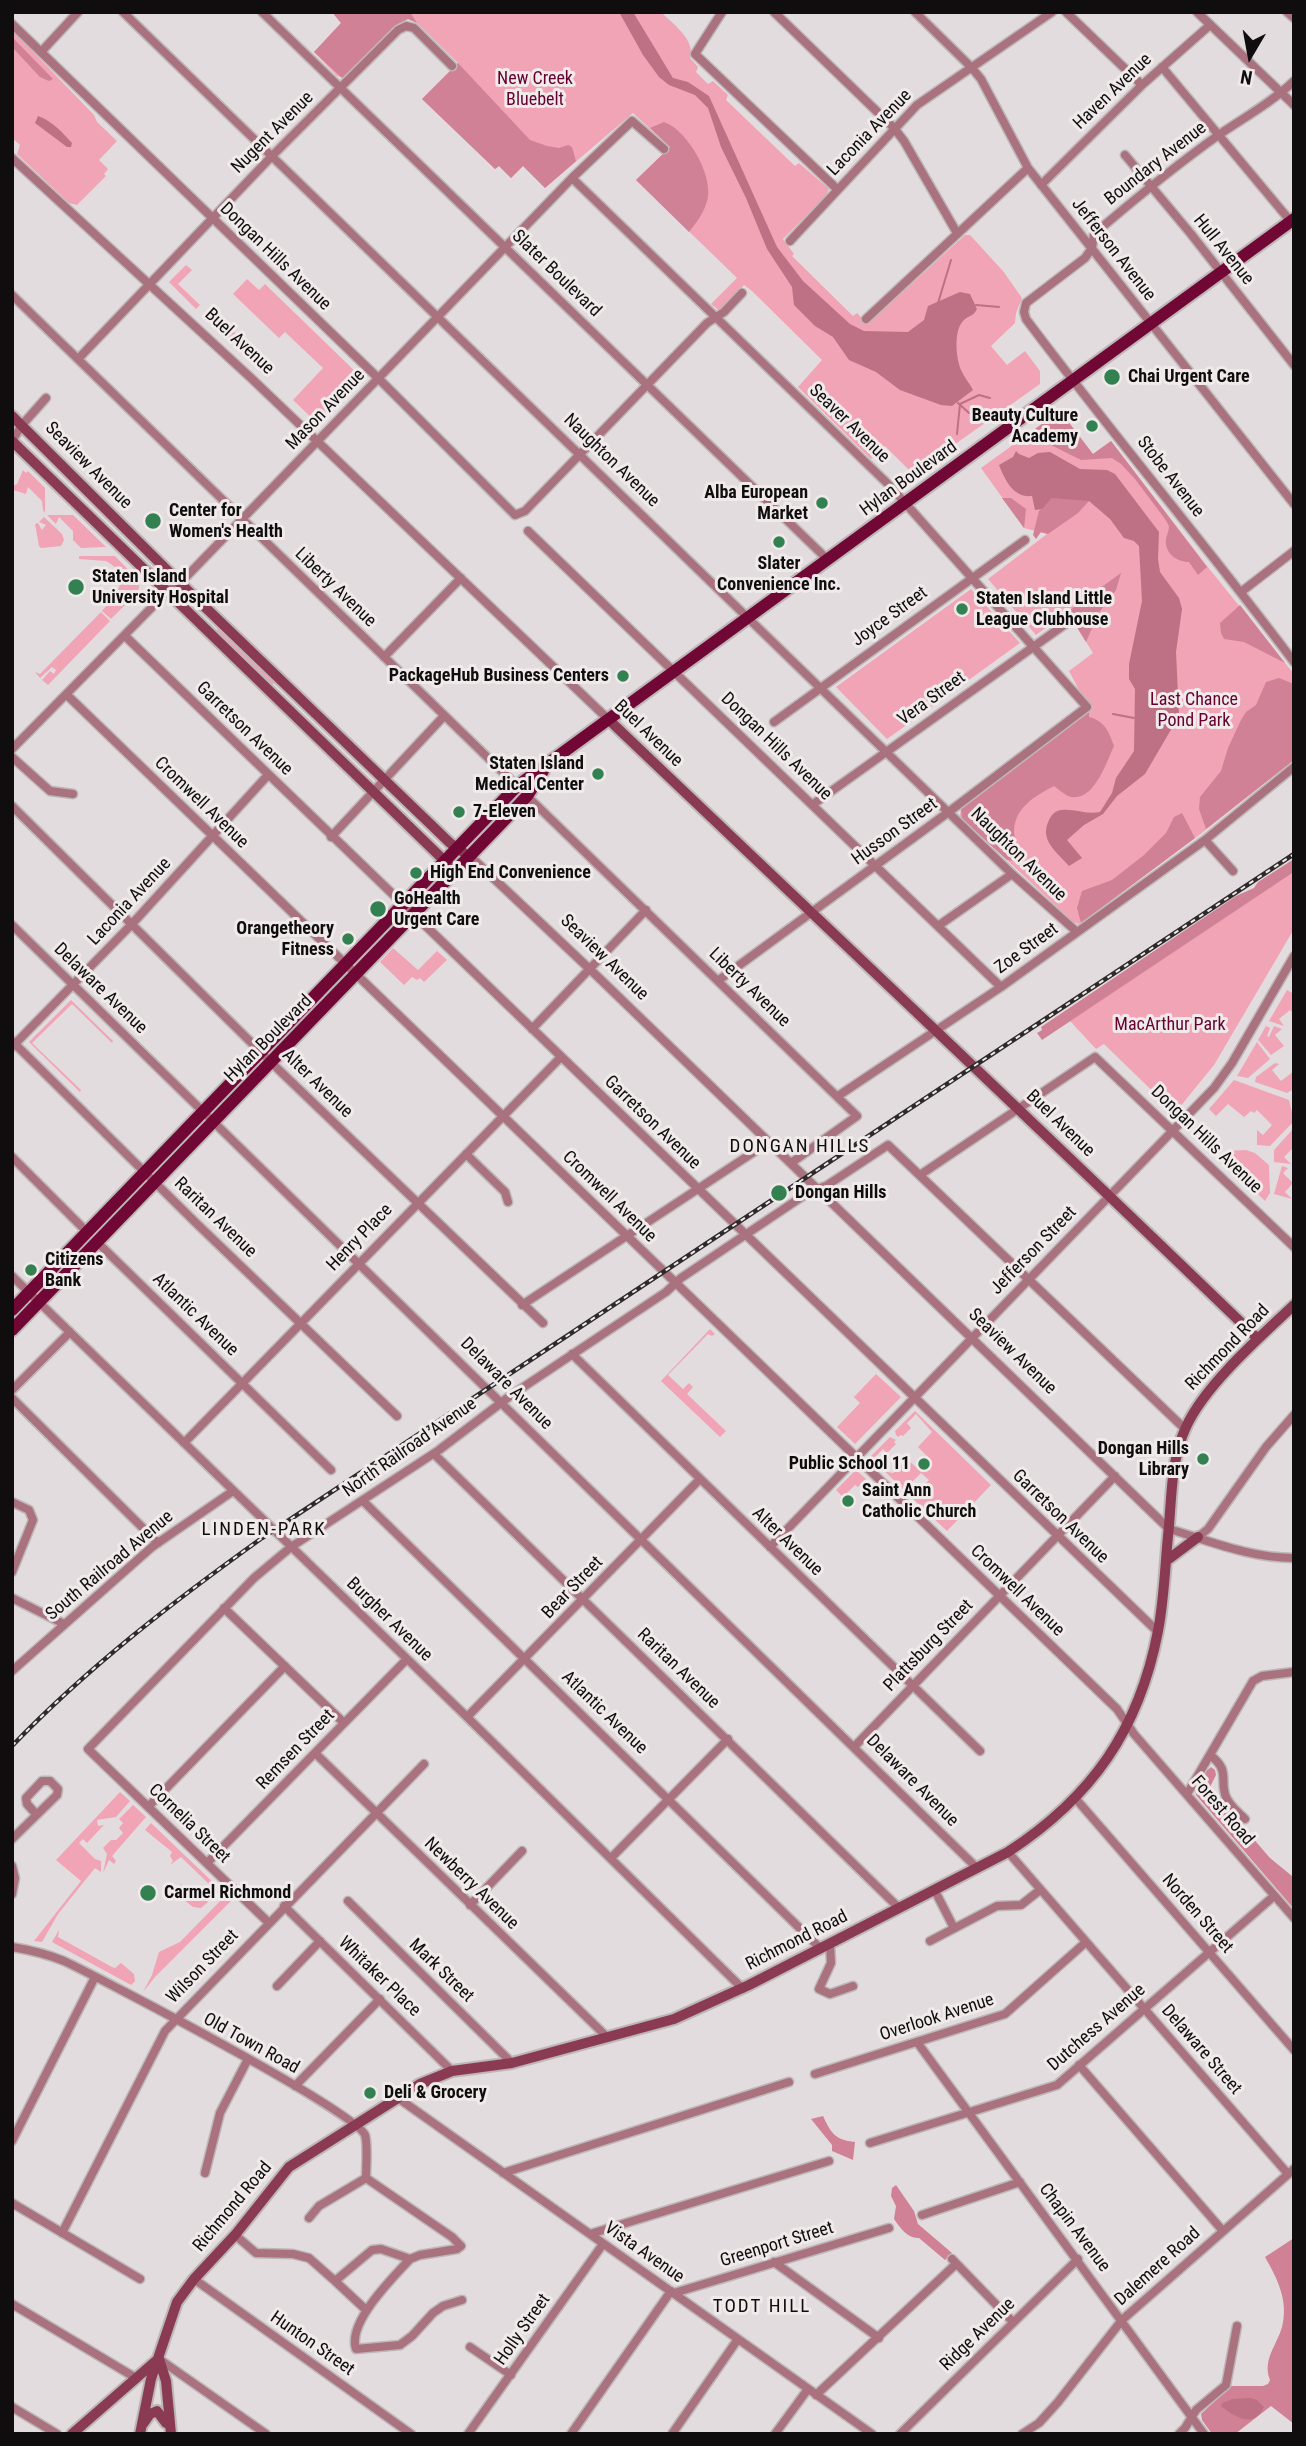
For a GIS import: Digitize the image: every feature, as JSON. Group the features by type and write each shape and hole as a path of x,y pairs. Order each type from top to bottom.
{"main road":[{"name":"Hylan Boulevard","path":"12,1331 97,1242 150,1177 266,1057 345,965 517,786 1293,222"},
{"name":"Hylan Boulevard","path":"266,1057 356,975 527,796 545,768"},
{"name":"Hylan Boulevard","path":"12,1310 87,1232 150,1177"}],"street":[{"path":"41,52 78,12"},
{"name":"Naughton Avenue","path":"123,12 1012,874 1077,932"},
{"name":"Slater Boulevard","path":"262,12 828,560"},
{"path":"722,12 695,54 837,189"},
{"path":"774,12 894,128 957,233"},
{"name":"Jefferson Avenue","path":"915,12 981,79 1028,168 1294,504"},
{"name":"Laconia Avenue","path":"790,241 917,105 1052,12"},
{"path":"1066,12 1142,85"},
{"path":"1197,12 1294,105"},
{"path":"1287,12 1294,18"},
{"name":"Dongan Hills Avenue","path":"12,24 378,378 515,515 525,511 580,454"},
{"name":"Haven Avenue","path":"1041,185 1162,66 1210,25"},
{"name":"Nugent Avenue","path":"79,358 272,156 398,30 406,26 414,29 452,66"},
{"path":"1162,66 1293,222"},
{"name":"Boundary Avenue","path":"1024,312 1026,303 1085,258 1092,248 1094,234 1150,187 1294,81"},
{"name":"Mason Avenue","path":"12,749 168,591 180,583 572,178 632,121 664,149"},
{"name":"Hull Avenue","path":"1125,155 1294,365"},
{"name":"Buel Avenue","path":"12,158 150,282 318,441 810,914 936,1030 1258,1339"},
{"path":"866,319 1028,168"},
{"name":"Seaver Avenue","path":"572,178 906,503 1087,707"},
{"path":"580,454 707,323 742,293"},
{"name":"Liberty Avenue","path":"12,295 517,786"},
{"name":"Stobe Avenue","path":"1024,312 1026,319 1073,381 1294,662"},
{"path":"12,441 46,398"},
{"name":"Seaview Avenue","path":"12,416 384,780 457,848 470,856 591,970 1169,1529"},
{"name":"Seaview Avenue","path":"12,441 455,871"},
{"name":"Dongan Hills Avenue","path":"528,531 1001,987"},
{"name":"Joyce Street","path":"774,722 1025,540"},
{"path":"1241,592 1294,551"},
{"path":"384,657 461,578"},
{"name":"Vera Street","path":"812,805 1071,620"},
{"name":"Garretson Avenue","path":"125,636 1157,1631"},
{"name":"Cromwell Avenue","path":"67,695 1117,1709 1126,1724"},
{"name":"Husson Street","path":"719,980 1087,707"},
{"path":"331,837 444,716"},
{"path":"12,757 50,791 73,794"},
{"name":"Zoe Street","path":"838,1096 1001,987 1205,840 1294,767"},
{"name":"Laconia Avenue","path":"13,1044 132,924 268,775"},
{"name":"Liberty Avenue","path":"527,796 857,1116 790,1163"},
{"name":"Alter Avenue","path":"12,806 266,1057 543,1323"},
{"path":"1205,840 1233,871"},
{"path":"938,926 1012,874"},
{"path":"532,1029 646,910"},
{"name":"Delaware Avenue","path":"12,925 977,1868"},
{"name":"Jefferson Street","path":"770,1547 1227,1072 1294,956"},
{"name":"Raritan Avenue","path":"13,1044 397,1416"},
{"name":"Henry Place","path":"184,1444 561,1057"},
{"name":"Dongan Hills Avenue","path":"1019,1109 1095,1057 1294,1247"},
{"path":"1019,1109 920,1174 1185,1429"},
{"path":"522,1305 769,1142"},
{"name":"North Railroad Avenue","path":"88,1749 261,1571 291,1547 434,1454 502,1402 809,1192 817,1190 888,1145 920,1174"},
{"path":"466,1154 505,1192 508,1202"},
{"path":"12,1157 87,1232"},
{"name":"Atlantic Avenue","path":"97,1242 331,1470"},
{"name":"Burgher Avenue","path":"12,1276 743,1989"},
{"name":"Richmond Road","path":"141,2429 144,2403 177,2302 289,2167 421,2084 452,2071 512,2063 674,2019 743,1989 1008,1852 1038,1832 1076,1799 1103,1765 1144,1684 1157,1631 1175,1458 1185,1429 1198,1404 1258,1339 1294,1305"},
{"path":"12,1390 70,1332"},
{"name":"Alter Avenue","path":"572,1354 980,1751"},
{"path":"12,1398 158,1543"},
{"path":"1166,1561 1208,1529 1266,1447 1294,1415"},
{"name":"Raritan Avenue","path":"434,1454 899,1908"},
{"name":"Plattsburg Street","path":"855,1746 1115,1476"},
{"name":"Bear Street","path":"467,1717 701,1479"},
{"name":"South Railroad Avenue","path":"12,1671 158,1543 233,1491"},
{"path":"12,1502 29,1510 33,1520 12,1572"},
{"name":"Atlantic Avenue","path":"363,1502 826,1947"},
{"path":"1169,1529 1238,1551 1264,1557 1294,1558"},
{"path":"12,1598 64,1624"},
{"path":"224,1608 344,1723"},
{"name":"Remsen Street","path":"207,1863 407,1659"},
{"path":"148,1807 285,1666"},
{"path":"1187,1794 1253,1681 1262,1675 1294,1672"},
{"name":"Forest Road","path":"1126,1724 1294,1918"},
{"path":"611,1858 728,1739"},
{"name":"Cornelia Street","path":"88,1749 268,1922"},
{"name":"Newberry Avenue","path":"315,1753 607,2037"},
{"path":"1210,1755 1223,1772 1225,1793 1230,1804 1245,1819"},
{"name":"Wilson Street","path":"62,2233 165,2031 424,1764"},
{"name":"Norden Street","path":"1076,1799 1294,2050"},
{"path":"12,1839 36,1814"},
{"path":"470,1905 522,1851"},
{"name":"Delaware Street","path":"1008,1852 1144,2009 1291,2171"},
{"path":"12,1866 15,1878 12,1894"},
{"path":"930,1941 997,1906 1021,1905 1040,1890"},
{"path":"935,1891 954,1928"},
{"name":"Dutchess Avenue","path":"870,2143 1050,2088 1274,1895"},
{"name":"Mark Street","path":"348,1901 512,2063"},
{"name":"Whitaker Place","path":"284,1906 452,2071"},
{"path":"277,1986 320,1941"},
{"name":"Overlook Avenue","path":"816,2074 1005,2014 1086,1942"},
{"name":"Old Town Road","path":"13,1947 44,1953 95,1977 248,2059 357,2126"},
{"path":"826,1947 831,1963 819,1990 830,1994 853,1986"},
{"path":"12,2141 95,1977"},
{"path":"295,2086 380,1999"},
{"name":"Chapin Avenue","path":"917,2042 1204,2434"},
{"path":"205,2173 220,2113 248,2059"},
{"path":"1079,2065 1223,2231"},
{"path":"503,2173 789,2082"},
{"name":"Vista Avenue","path":"398,2098 872,2434"},
{"path":"357,2126 365,2136 366,2178"},
{"path":"590,2234 830,2161"},
{"name":"Dalemere Road","path":"1023,2434 1039,2423 1058,2402 1122,2320 1291,2171"},
{"path":"309,2218 319,2206 366,2178"},
{"path":"335,2281 372,2249 381,2249 410,2259 461,2246 366,2178"},
{"path":"922,2215 1020,2182"},
{"path":"12,2203 140,2279"},
{"name":"Greenport Street","path":"673,2292 889,2228"},
{"path":"235,2235 256,2253 293,2254 309,2258 365,2309"},
{"name":"Holly Street","path":"468,2434 603,2244"},
{"path":"410,2259 365,2309 354,2346 360,2349 400,2345 443,2305 462,2300"},
{"name":"Ridge Avenue","path":"900,2434 1078,2259"},
{"path":"774,2262 879,2338"},
{"path":"816,2395 879,2338 954,2262 1013,2322"},
{"name":"Hunton Street","path":"194,2279 411,2434"},
{"path":"570,2434 673,2292"},
{"path":"12,2304 136,2378"},
{"path":"1179,2434 1196,2410 1226,2385 1237,2326"},
{"path":"672,2434 738,2339"},
{"path":"470,2347 510,2375"},
{"path":"72,2434 159,2359"},
{"path":"159,2359 256,2430 266,2434"},
{"path":"159,2359 166,2381 170,2431"},
{"path":"775,2434 808,2389"},
{"path":"12,2407 57,2434"},
{"path":"141,2429 150,2414 157,2411 170,2431"}],"green space":[{"name":"New Creek Bluebelt","path":"332,12 661,12 687,39 690,58 698,67 696,72 708,84 713,81 728,95 726,100 795,166 799,163 829,189 826,196 783,239 794,254 792,256 853,316 857,313 866,322 871,321 965,235 970,235 1003,271 1022,298 1015,323 991,346 1007,365 1025,351 1040,371 1040,384 913,474 885,446 871,459 798,387 822,360 752,291 744,285 720,311 711,304 737,278 636,180 670,147 633,113 545,188 523,166 511,178 499,166 495,169 422,99 458,63 417,23 408,19 398,24 344,78 337,76 314,52 341,23"},
{"path":"12,30 117,141 99,160 108,169 104,174 106,176 77,205 69,203 17,154 20,145 12,138"},
{"path":"186,265 192,270 178,284 200,305 196,309 169,282"},
{"path":"247,279 259,290 265,284 361,377 317,423 293,400 323,368 285,332 279,338 233,294"},
{"path":"209,317 218,326 223,321 260,358 254,364 207,319"},
{"name":"Last Chance Pond Park","path":"1060,411 1093,454 1111,441 1294,674 1294,760 1198,836 1079,924 1073,922 960,816 961,808 1093,707 1080,692 1069,671 1093,653 1070,616 1066,613 1036,635 988,579 1047,534 1024,528 981,468"},
{"path":"23,470 26,473 28,471 45,488 45,513 42,501 28,487 26,494 13,490 12,486 17,484"},
{"path":"47,515 73,515 106,547 81,548 73,540 73,531 59,517 56,524"},
{"path":"44,517 62,534 64,540 61,546 39,546 35,524 38,523 42,530 46,525 39,522"},
{"path":"79,556 115,556 140,582 138,592 111,619 102,611 117,592 121,579 119,573 106,561 79,559"},
{"path":"971,589 1020,643 887,739 836,687"},
{"path":"101,612 110,621 48,685 42,680 50,671 54,674 56,670 52,667 40,678 35,672 40,674"},
{"path":"218,629 275,682 272,685 215,632"},
{"name":"MacArthur Park","path":"1294,872 1294,929 1214,1065 1175,1113 1104,1044 1096,1049 1070,1021"},
{"path":"393,948 418,970 437,951 447,960 424,982 420,978 417,980 412,977 404,985 380,962"},
{"path":"1287,990 1294,994 1294,1014 1290,1010 1279,1019 1284,1026 1269,1021"},
{"path":"71,1000 113,1041 112,1043 72,1004 32,1043 81,1090 80,1092 29,1042"},
{"path":"1266,1026 1270,1028 1269,1037 1274,1026 1282,1029 1275,1035 1284,1046 1271,1055 1258,1040"},
{"path":"1257,1042 1270,1059 1248,1078 1237,1076"},
{"path":"1275,1063 1279,1064 1272,1070 1281,1081 1294,1071 1294,1089 1287,1093 1255,1082 1256,1077"},
{"path":"1234,1080 1289,1100 1294,1121 1270,1146 1257,1145 1257,1130 1263,1135 1272,1125 1257,1110 1244,1117 1228,1104 1216,1116 1209,1109"},
{"path":"1294,1128 1294,1147 1284,1157 1291,1164 1274,1162 1274,1150"},
{"path":"1246,1150 1255,1153 1269,1165 1270,1193 1265,1201 1219,1156 1226,1151"},
{"path":"1282,1166 1288,1168 1283,1173 1293,1183 1285,1192 1292,1199 1274,1194"},
{"path":"710,1329 715,1334 708,1334 668,1375 683,1389 689,1383 693,1387 687,1394 726,1431 720,1437 661,1381"},
{"path":"876,1374 901,1397 855,1444 837,1427 860,1403 854,1397"},
{"name":"Public School 11","path":"915,1411 991,1485 947,1531 912,1498 929,1480 921,1473 904,1490 870,1457 890,1437 896,1440 896,1444 887,1453 883,1449 874,1458 888,1472 893,1473 907,1459 921,1472 932,1461 918,1447 932,1432 916,1414 907,1423 911,1428 903,1436 896,1435 895,1431"},
{"path":"856,1470 866,1479 843,1497 836,1490"},
{"path":"120,1792 130,1801 116,1817 97,1820 98,1826 104,1825 87,1843 83,1839 79,1843 95,1859 101,1861 101,1872 95,1868 58,1914 42,1942 34,1941 81,1881 56,1860"},
{"path":"133,1805 146,1817 112,1856 116,1861 114,1864 109,1860 103,1873 107,1854 103,1848 123,1833 119,1828 123,1823 119,1819"},
{"path":"151,1823 221,1890 215,1896 208,1892 211,1886 181,1857 170,1865 173,1861 170,1856 172,1852 145,1830"},
{"path":"181,1884 195,1898 201,1894 208,1902 201,1908 193,1907 174,1892"},
{"path":"228,1896 232,1900 143,1992 159,1952 180,1942"},
{"path":"59,1930 58,1937 112,1967 115,1968 121,1963 134,1974 135,1981 131,1985 52,1942"}],"shaded area":[{"path":"332,12 410,12 417,23 408,19 398,24 342,78 314,52 341,23"},
{"path":"619,12 633,12 673,78 688,82 709,96 777,247 803,281 850,324 864,331 908,332 924,320 928,306 960,292 970,294 977,309 966,318 958,330 956,344 961,370 973,390 952,406 941,405 900,390 876,372 849,360 833,337 815,326 794,305 792,287 767,249 721,147 708,108 695,95 669,85 659,77"},
{"path":"12,37 53,79 49,81 40,77 12,47"},
{"path":"458,63 530,140 559,148 568,145 572,147 576,161 545,188 523,166 511,178 499,166 495,169 422,99"},
{"path":"38,116 48,120 61,131 72,143 71,147 67,147 35,123"},
{"path":"664,122 680,132 694,149 707,179 706,206 689,232 636,180 670,147 650,128"},
{"path":"1060,411 1093,454 1111,441 1207,567 1198,575 1189,562 1176,558 1169,552 1166,539 1169,526 1165,519 1135,479 1112,458 1081,460 1049,444 1014,444"},
{"path":"1016,451 1029,458 1038,453 1050,452 1080,469 1107,470 1115,474 1159,532 1160,572 1179,598 1182,609 1176,652 1179,716 1145,774 1117,796 1103,814 1084,825 1067,840 1082,858 1069,866 1054,850 1046,834 1050,818 1061,810 1100,812 1112,793 1116,778 1134,751 1135,689 1129,679 1129,664 1142,601 1139,546 1124,538 1110,519 1089,501 1052,498 1042,509 1035,510 1032,496 1015,491 999,465 1013,457"},
{"path":"1066,497 1089,501 1078,513 1048,534 1041,532 1036,539 1033,535 1039,511 1052,498"},
{"path":"1002,498 1011,498 1026,509 1024,528"},
{"path":"1121,573 1116,590 1098,614 1086,642 1066,613"},
{"path":"1240,605 1285,663 1244,642 1224,639 1220,623"},
{"path":"1279,678 1294,684 1294,760 1206,829 1199,809 1200,797 1221,771 1228,748 1246,712 1256,705 1266,682"},
{"path":"1089,711 1089,717 1106,728 1114,746 1103,772 1085,794 1068,796 1054,786 1027,804 1015,824 1017,861 1007,860 962,819 961,808"},
{"path":"1182,813 1195,838 1081,923 1077,908 1082,891 1112,880 1144,855 1166,833 1174,817"},
{"path":"1294,859 1294,872 1042,1040 1037,1033 1042,1030 1041,1027"},
{"path":"1211,1767 1216,1775 1210,1787 1212,1791 1270,1858 1294,1875 1294,1909 1196,1795 1200,1780"},
{"path":"823,2116 834,2135 855,2142 853,2160 832,2151 832,2145 811,2119"},
{"path":"896,2185 914,2211 918,2224 952,2253 945,2260 919,2238 911,2237 894,2219 896,2206 891,2196 892,2188"},
{"path":"1294,2238 1294,2424 1271,2406 1235,2434 1212,2434 1201,2414 1231,2386 1263,2386 1270,2380 1269,2359 1282,2327 1284,2308 1277,2282 1265,2257"},
{"path":"1233,2399 1257,2400 1264,2407 1254,2418 1243,2419 1221,2406"}],"waterway":[{"path":"938,303 951,260"},
{"path":"976,305 999,307"},
{"path":"957,434 960,404 979,395 990,398"},
{"path":"958,403 969,413"},
{"path":"1113,714 1134,718"}],"railway":[{"path":"12,1746 71,1689 132,1636 262,1538 1294,854"}],"place":[{"name":"Chai Urgent Care","path":"1112,377"},
{"name":"Beauty Culture Academy","path":"1092,426"},
{"name":"Alba European Market","path":"822,503"},
{"name":"Center for Women's Health","path":"153,521"},
{"name":"Slater Convenience Inc.","path":"779,542"},
{"name":"Staten Island University Hospital","path":"76,587"},
{"name":"Staten Island Little League Clubhouse","path":"962,609"},
{"name":"PackageHub Business Centers","path":"623,676"},
{"name":"Staten Island Medical Center","path":"598,774"},
{"name":"7-Eleven","path":"459,812"},
{"name":"High End Convenience","path":"416,873"},
{"name":"GoHealth Urgent Care","path":"378,909"},
{"name":"Orangetheory Fitness","path":"348,939"},
{"name":"Dongan Hills","path":"779,1193"},
{"name":"Citizens Bank","path":"31,1270"},
{"name":"Dongan Hills Library","path":"1203,1459"},
{"name":"Public School 11","path":"924,1464"},
{"name":"Saint Ann Catholic Church","path":"848,1501"},
{"name":"Carmel Richmond","path":"148,1893"},
{"name":"Deli & Grocery","path":"370,2093"}],"district":[{"name":"DONGAN HILLS","path":"800,1147"},
{"name":"LINDEN-PARK","path":"264,1530"},
{"name":"TODT HILL","path":"762,2307"}]}
